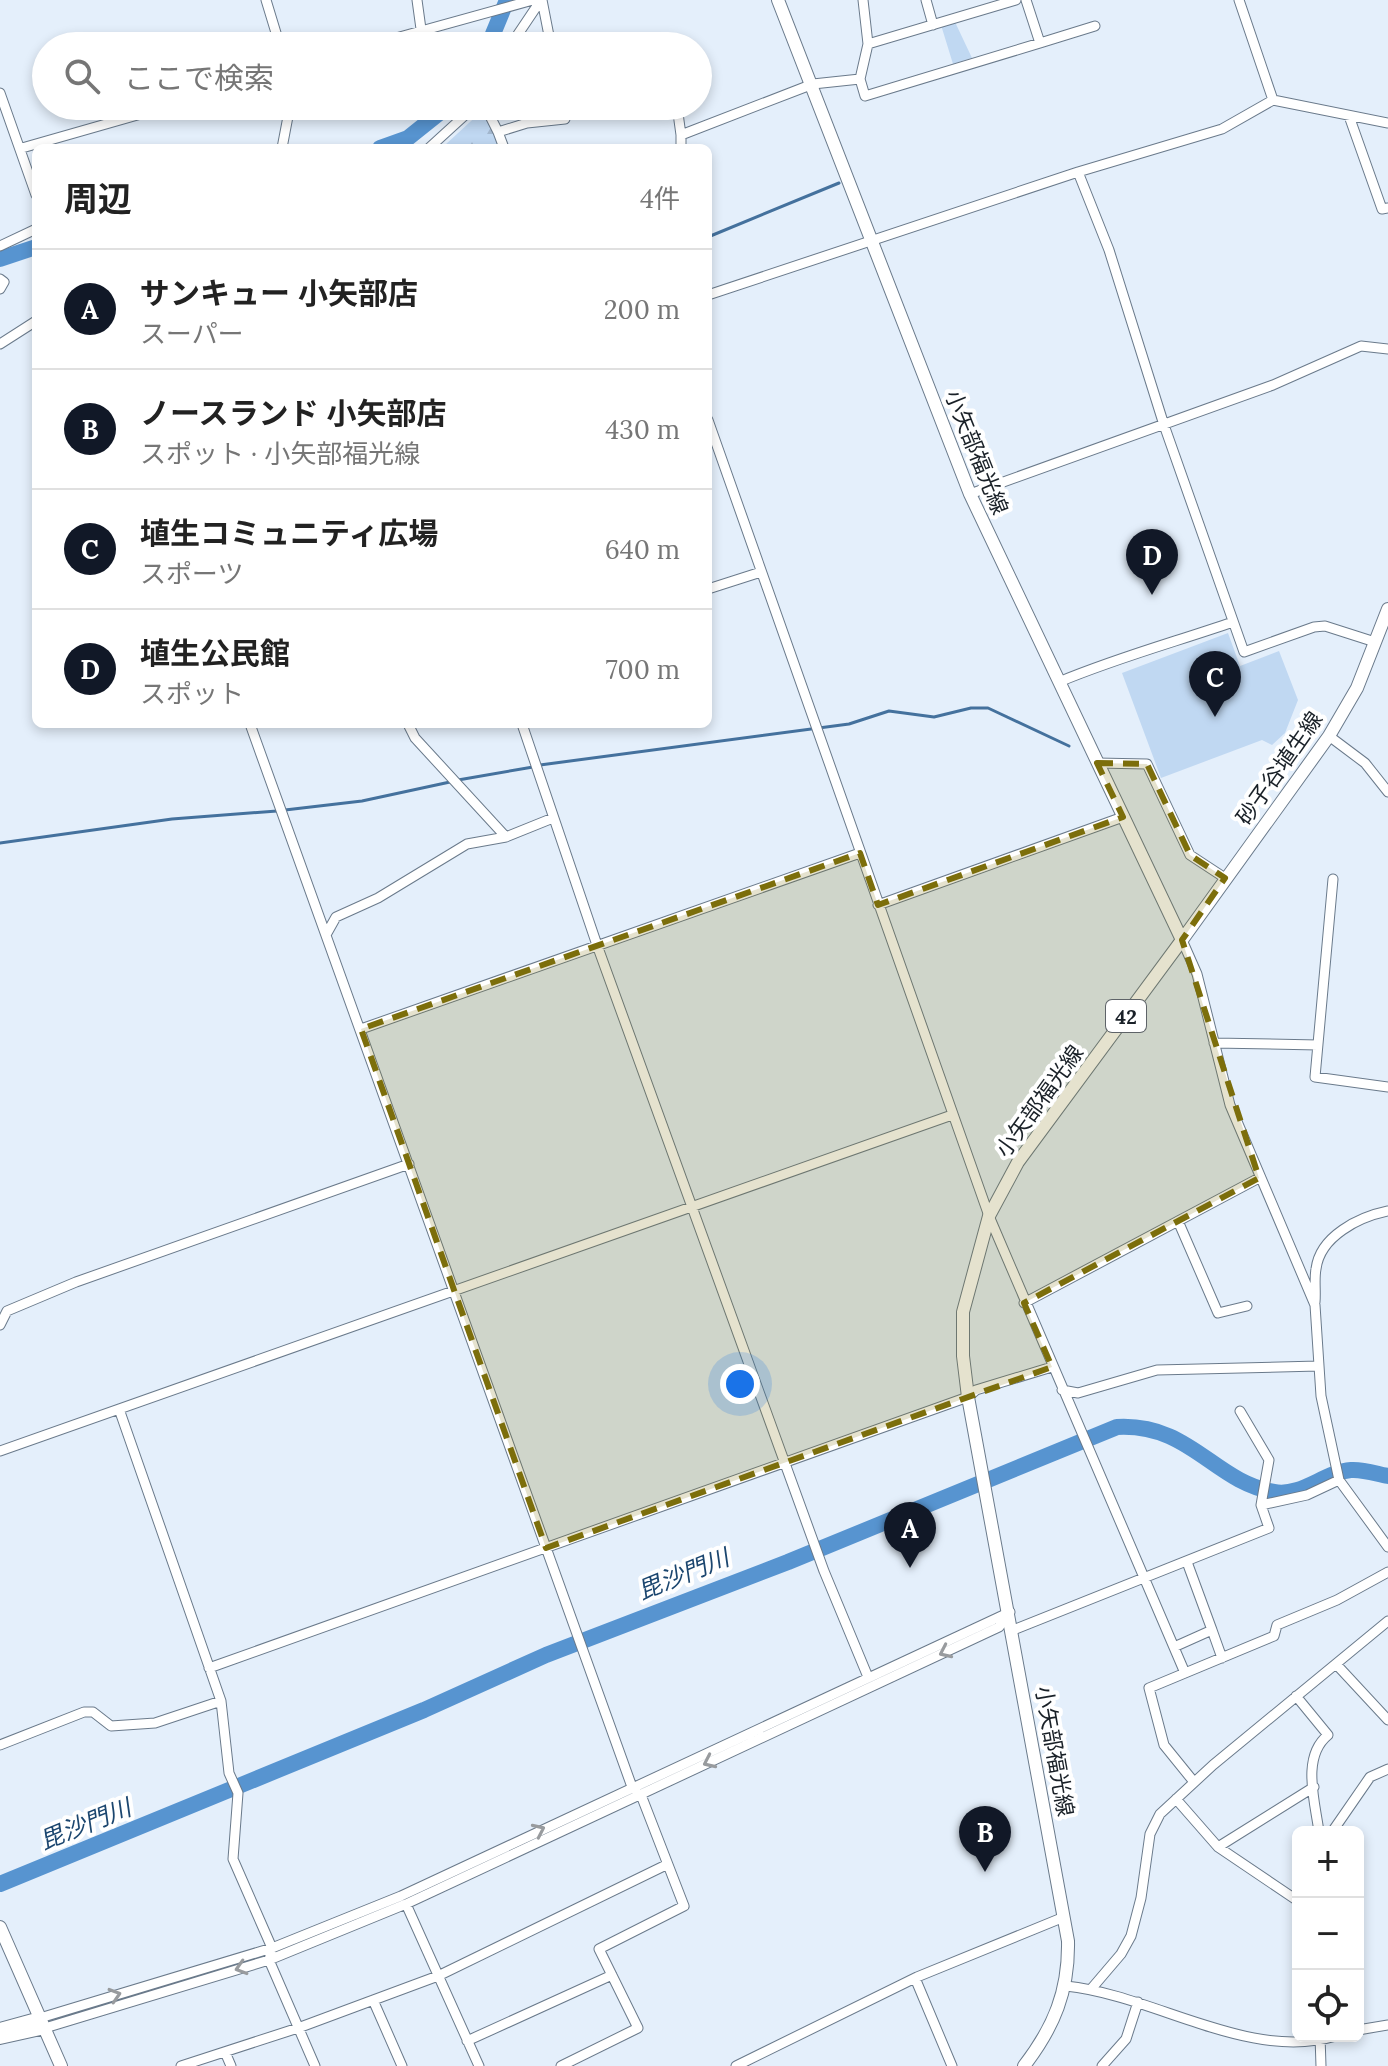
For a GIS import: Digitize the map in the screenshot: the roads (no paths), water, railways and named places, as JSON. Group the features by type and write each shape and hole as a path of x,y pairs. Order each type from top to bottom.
{"main road":[{"name":"小矢部福光線","path":"778,0 970,494 1182,940 1018,1162 989,1216 963,1312 963,1356 968,1397 1010,1612 1068,1941 1066,1986 1050,2029 1024,2066"},
{"name":"砂子谷埴生線","path":"1182,940 1329,736 1357,688 1388,609"},
{"path":"0,1927 61,2066"},
{"path":"0,2029 43,2023"},
{"path":"0,2038 43,2023"}],"street":[{"path":"266,0 276,32"},
{"path":"417,0 421,29"},
{"path":"411,32 533,0"},
{"path":"519,32 541,0"},
{"path":"541,0 548,32"},
{"path":"863,0 868,44 860,79 865,96 1095,26"},
{"path":"926,0 933,25"},
{"path":"868,44 933,25 978,5 1016,0"},
{"path":"1026,0 1040,43"},
{"path":"1239,0 1273,100"},
{"path":"681,135 813,84 860,79"},
{"path":"0,93 32,182"},
{"path":"712,294 1078,172 1222,129 1273,100 1388,123"},
{"path":"1349,116 1382,209 1388,208"},
{"path":"36,144 120,120"},
{"path":"283,144 287,120"},
{"path":"433,144 460,120"},
{"path":"492,120 502,144"},
{"path":"498,132 527,123 556,120"},
{"path":"679,120 681,144"},
{"path":"22,148 32,145"},
{"path":"1078,172 1109,250 1164,425 1244,652 1314,627 1325,626 1375,642"},
{"path":"0,246 32,231"},
{"path":"0,344 32,324"},
{"path":"970,494 1273,385 1361,346 1388,349"},
{"path":"712,431 989,1216 1185,1673"},
{"path":"712,588 761,572"},
{"path":"1059,682 1110,661 1233,622"},
{"path":"251,728 632,1787 641,1795 684,1906 599,1949 638,2028 561,2066"},
{"path":"410,728 415,738 506,837"},
{"path":"523,728 597,945 824,1571 868,1677"},
{"path":"1329,736 1365,763 1387,790"},
{"path":"1097,763 1147,764 1190,855 1225,878"},
{"path":"878,905 1123,817"},
{"path":"327,933 336,917 378,898 467,844 506,837 553,818"},
{"path":"361,1029 860,853"},
{"path":"1333,879 1315,1077 1388,1087"},
{"path":"1182,940 1197,974 1230,1105 1315,1305"},
{"path":"1214,1043 1318,1045"},
{"path":"0,1451 952,1115"},
{"path":"0,1325 7,1311 76,1282 409,1164"},
{"path":"1024,1303 1259,1178"},
{"path":"1388,1211 1353,1223 1333,1237 1315,1267 1318,1366 1339,1480 1388,1547"},
{"path":"1178,1221 1218,1313 1247,1306"},
{"path":"1062,1390 1078,1393 1157,1370 1318,1366"},
{"path":"209,1668 786,1463 968,1397 976,1390 1052,1367"},
{"path":"119,1409 221,1701 229,1773 238,1793 233,1859 272,1948 269,1960 315,2066"},
{"path":"1013,1630 1269,1528 1261,1505 1269,1460 1240,1411"},
{"path":"1261,1505 1307,1495 1339,1480"},
{"path":"1187,1562 1222,1658"},
{"path":"1194,1782 1164,1745 1149,1688 1274,1636 1277,1625 1337,1600 1388,1572"},
{"path":"43,2023 272,1948 401,1896 1010,1612"},
{"path":"43,2023 269,1960 406,1904 999,1627 1010,1612"},
{"path":"1092,1988 1121,1954 1131,1936 1141,1898 1150,1834 1160,1814 1194,1782 1388,1621"},
{"path":"1174,1647 1212,1630"},
{"path":"1336,1664 1388,1720"},
{"path":"1296,1696 1328,1735 1314,1751 1318,1826"},
{"path":"0,1745 84,1712 93,1712 111,1726 155,1723 221,1701"},
{"path":"1336,1826 1370,1777 1388,1769"},
{"path":"1218,1847 1314,1787"},
{"path":"1176,1799 1218,1847 1294,1898"},
{"path":"181,2066 298,2028 438,1976 666,1865"},
{"path":"406,1904 479,2066"},
{"path":"736,2066 915,1978 1064,1917"},
{"path":"467,2041 612,1975"},
{"path":"915,1978 948,2065"},
{"path":"1066,1986 1092,1988 1260,2040 1292,2039"},
{"path":"373,2000 402,2066"},
{"path":"1102,2066 1126,2039 1138,2002"},
{"path":"1364,2029 1388,2025"},
{"path":"1321,2042 1321,2066"},
{"path":"225,2052 231,2066"}],"waterway":[{"path":"494,32 507,0"},
{"path":"391,144 408,138 430,120"},
{"path":"712,235 839,183"},
{"path":"0,259 32,248"},
{"path":"540,765 849,724 889,711 934,717 971,708 988,708 1069,746"},
{"path":"458,780 533,767"},
{"path":"285,810 362,801 450,782"},
{"path":"0,843 172,819 277,811"},
{"name":"毘沙門川","path":"0,1884 424,1710 546,1655 788,1562 1117,1427 1142,1428 1164,1434 1234,1477 1274,1492 1294,1491 1351,1470 1388,1476"}],"place":[{"name":"埴生公民館","path":"1152,595"},
{"name":"埴生コミュニティ広場","path":"1215,717"},
{"name":"サンキュー 小矢部店","path":"910,1568"},
{"name":"ノースランド 小矢部店","path":"985,1872"}]}
